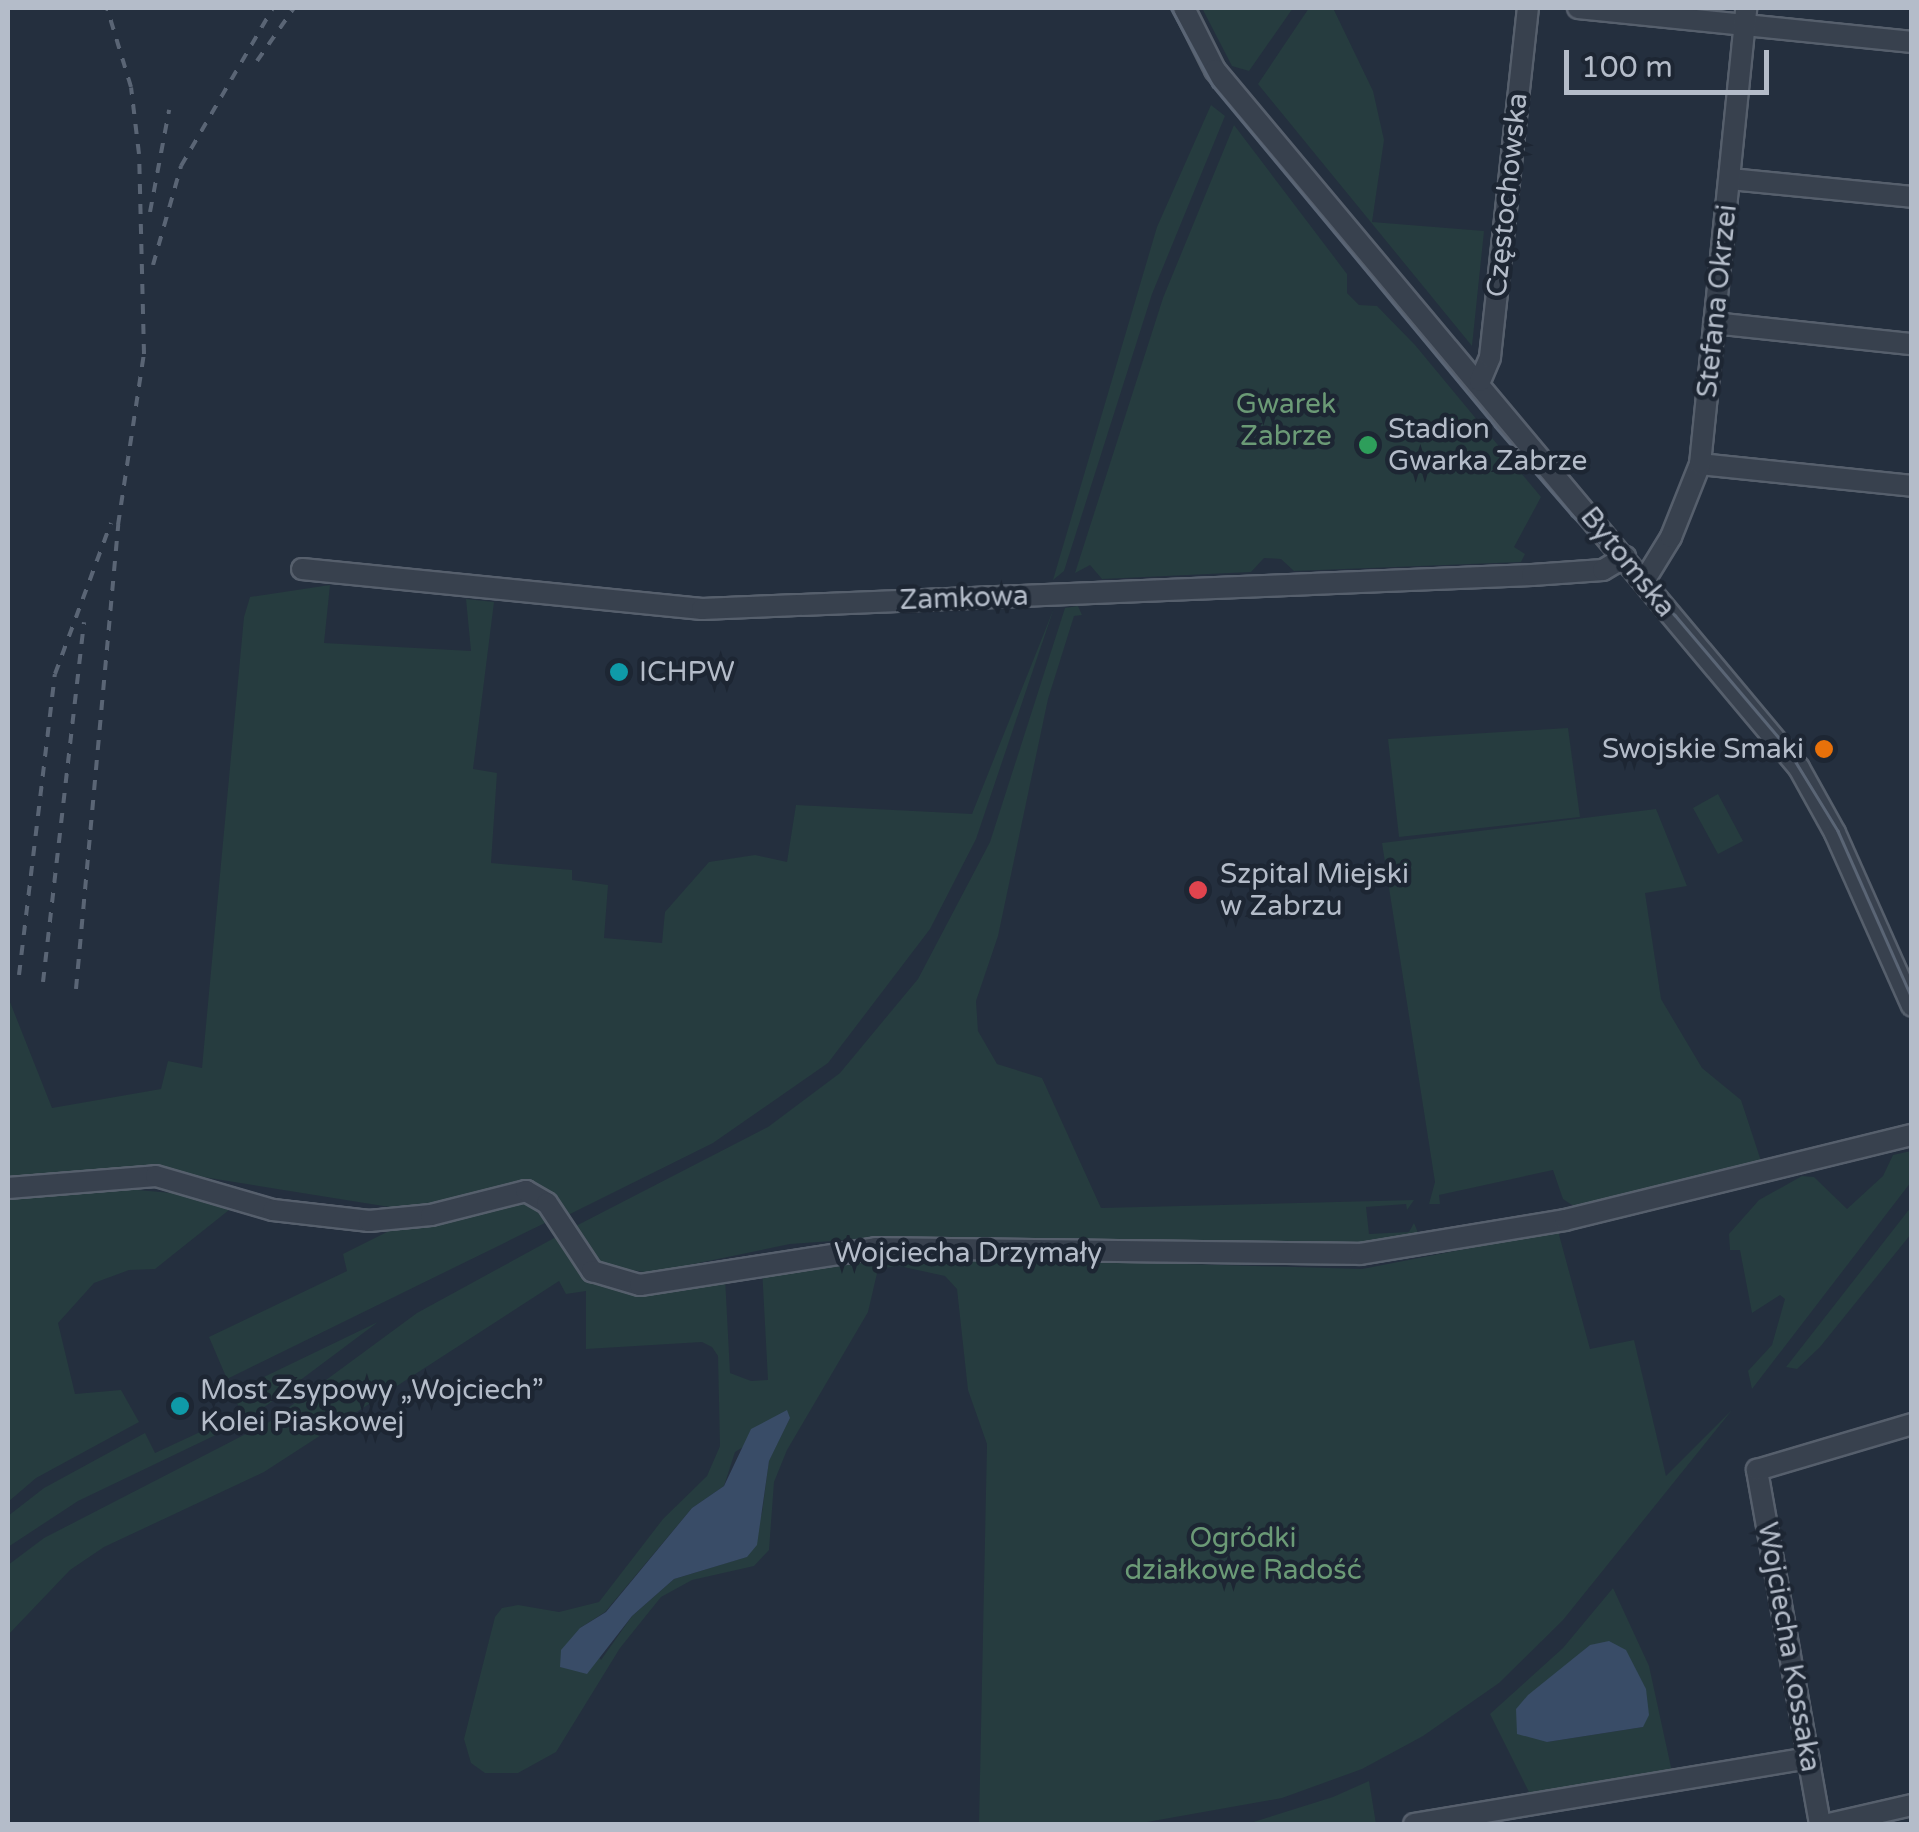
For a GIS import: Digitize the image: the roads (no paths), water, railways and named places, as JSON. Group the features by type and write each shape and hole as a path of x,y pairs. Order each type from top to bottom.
{"street":[{"name":"Bytomska","path":"1184,8 1230,88 1480,381 1812,790 1912,1006"},
{"name":"Częstochowska","path":"1480,381 1490,356 1528,8"},
{"path":"1578,8 1745,16 1912,42"},
{"name":"Stefana Okrzei","path":"1644,581 1671,537 1700,464 1745,16"},
{"path":"1730,179 1912,196"},
{"path":"1714,323 1912,344"},
{"path":"1700,464 1912,486"},
{"name":"Zamkowa","path":"302,569 702,610 1532,575 1602,570 1625,557"},
{"name":"Wojciecha Drzymały","path":"8,1188 156,1176 273,1210 370,1221 431,1215 526,1191 547,1203 592,1271 640,1285 876,1248 1360,1254 1412,1248 1565,1220 1912,1136"},
{"name":"Wojciecha Kossaka","path":"1820,1824 1757,1470 1912,1424"},
{"path":"1414,1824 1809,1758"},
{"path":"1829,1824 1912,1805"}],"water":[{"path":"787,1410 790,1418 769,1461 757,1545 747,1557 674,1579 632,1616 587,1674 560,1667 561,1650 580,1628 606,1612 692,1508 724,1486 751,1429"},
{"path":"1609,1641 1626,1650 1646,1689 1649,1715 1643,1727 1547,1742 1517,1734 1516,1709 1528,1695 1590,1645"}],"tram line":[{"path":"1171,8 1213,86 1495,426 1572,515 1675,615 1786,746 1838,831 1912,998"}],"railway":[{"path":"76,989 118,525 144,354 139,154 131,87 107,8"},
{"path":"153,265 181,166 273,8"},
{"path":"257,61 294,8"},
{"path":"150,212 169,110"},
{"path":"19,975 55,674 111,523"},
{"path":"43,982 84,622"}],"place":[{"name":"Stadion Gwarka Zabrze","path":"1368,445"},
{"name":"ICHPW","path":"619,672"},
{"name":"Swojskie Smaki","path":"1824,749"},
{"name":"Szpital Miejski w Zabrzu","path":"1198,890"},
{"name":"Most Zsypowy „Wojciech” Kolei Piaskowej","path":"180,1406"}],"park label":[{"name":"Gwarek Zabrze","path":"1286,420"},
{"name":"Ogródki działkowe Radość","path":"1243,1554"}]}
